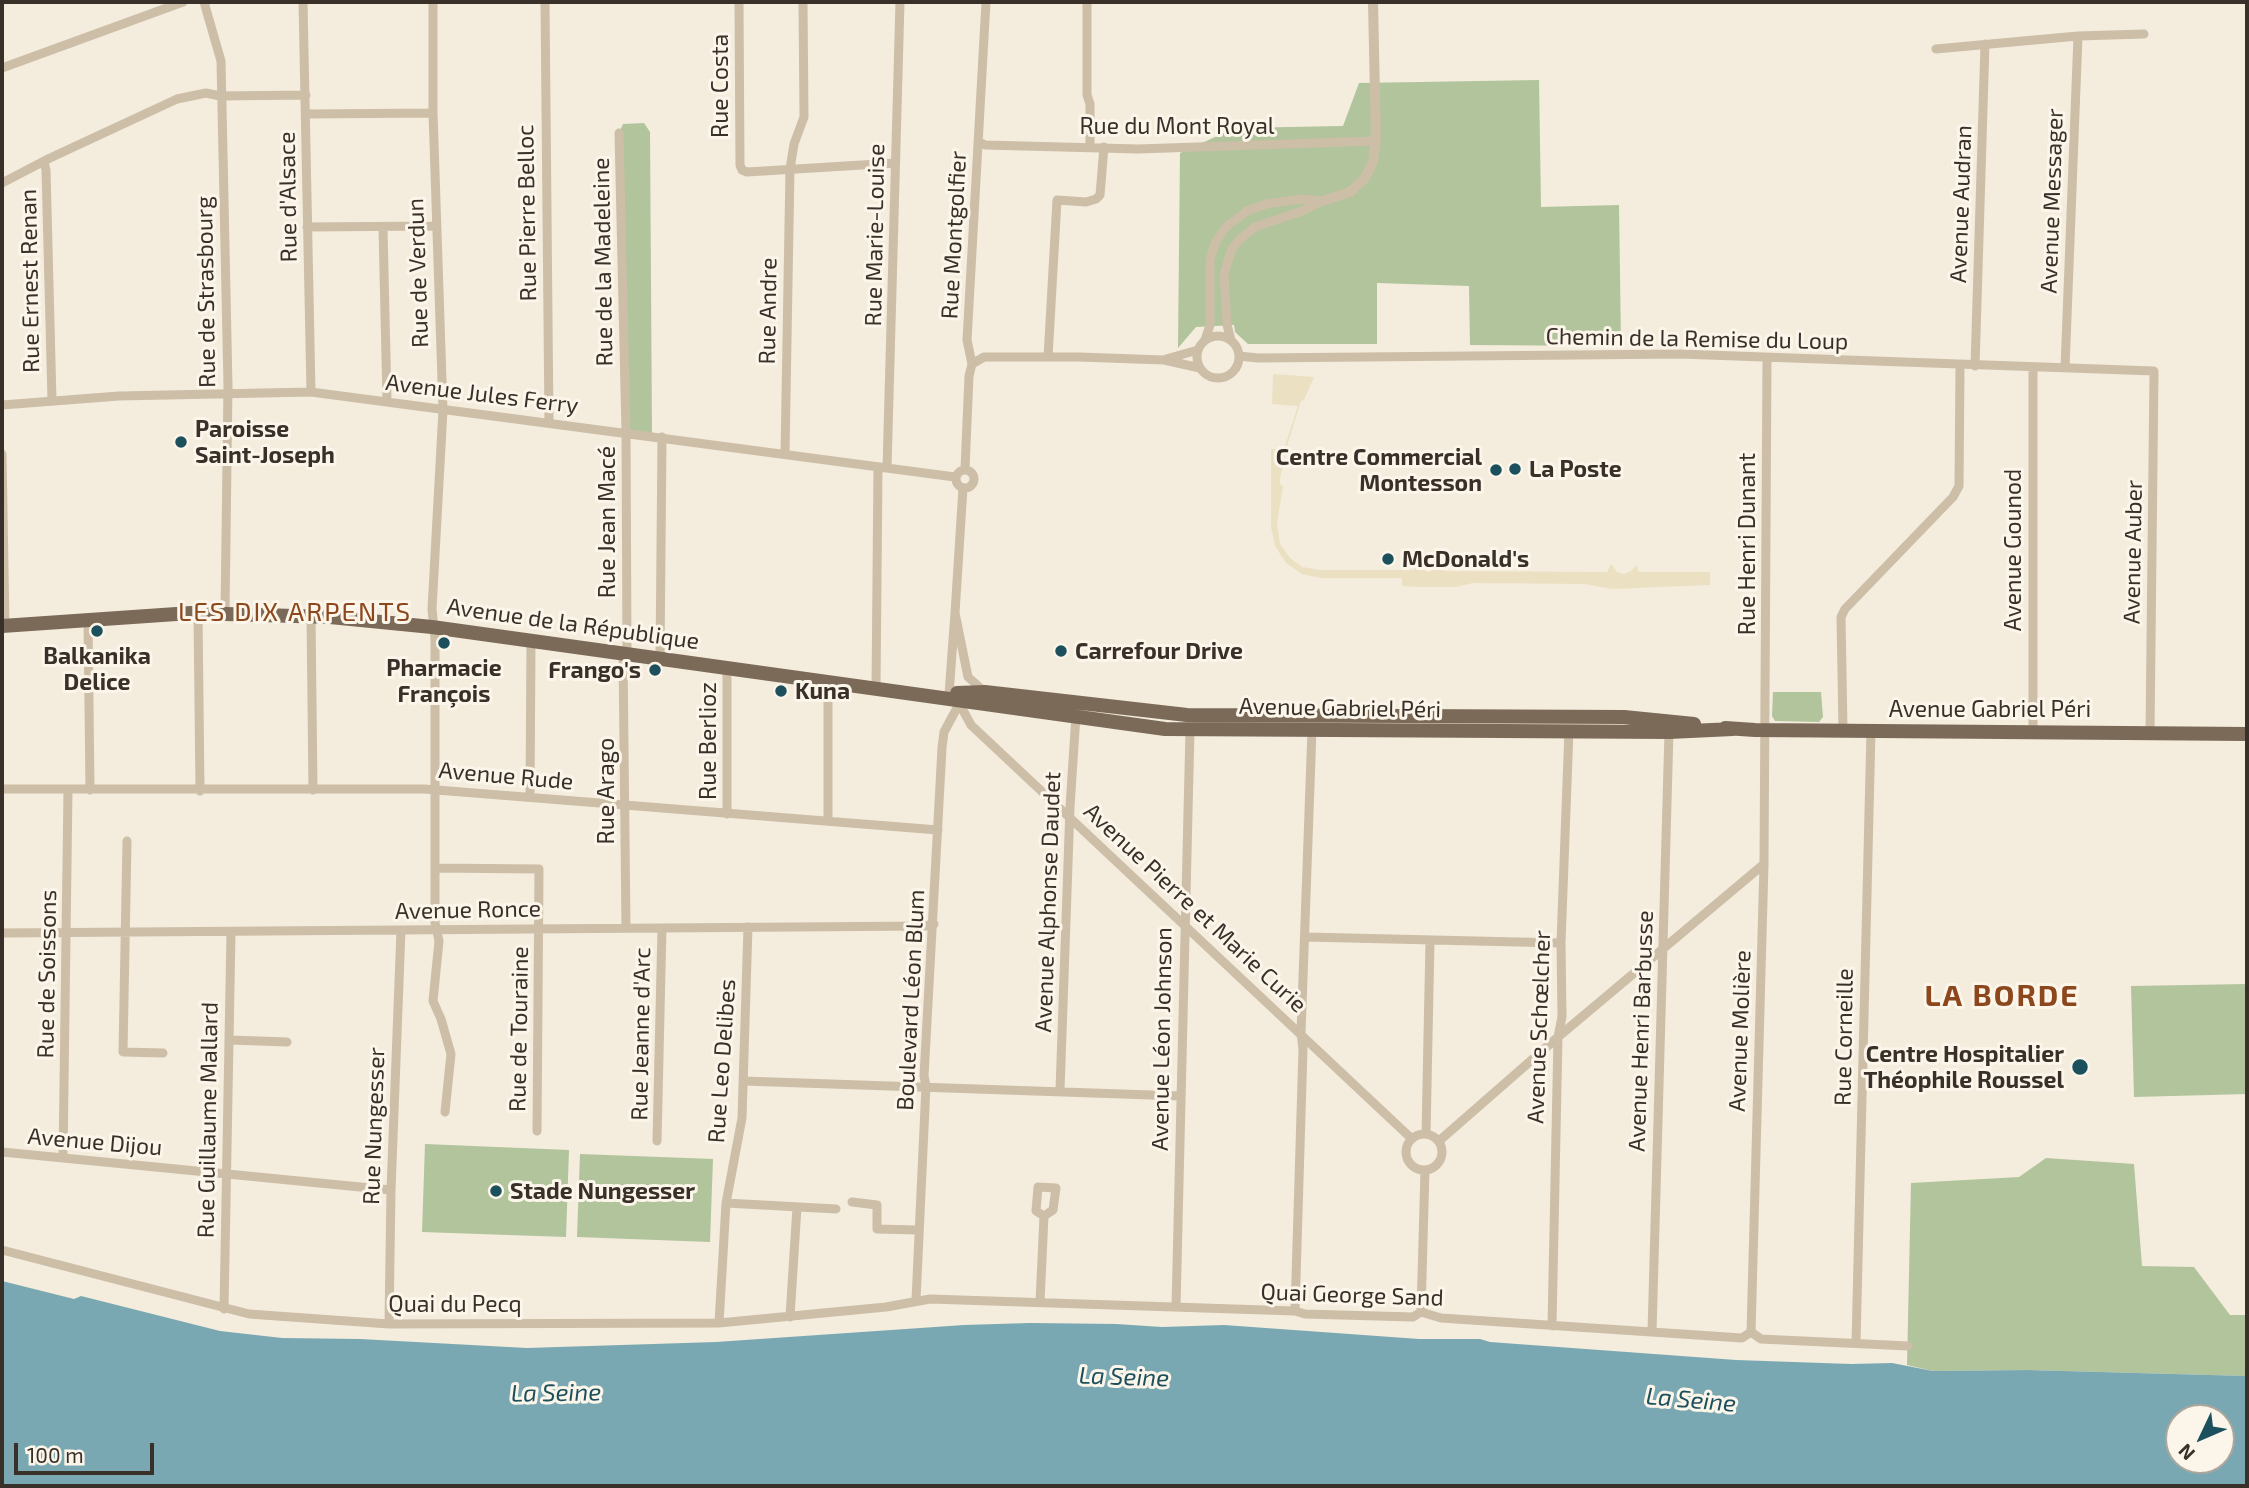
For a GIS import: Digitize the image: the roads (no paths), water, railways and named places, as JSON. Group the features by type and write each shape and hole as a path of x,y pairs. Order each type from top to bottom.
{"main road":[{"name":"Avenue de la République","path":"4,625 225,612 312,615 432,627 953,700"},
{"name":"Avenue Gabriel Péri","path":"953,700 985,692 1187,715 1623,717 1765,730 2247,734"},
{"name":"Avenue Gabriel Péri","path":"953,700 1190,730 1669,732 1733,729"}],"street":[{"path":"2,68 183,2"},
{"name":"Rue de Strasbourg","path":"204,2 221,61 228,395 225,612"},
{"name":"Rue d'Alsace","path":"303,2 310,392"},
{"name":"Rue de Verdun","path":"433,2 435,226 443,411 432,627 435,639 435,929 439,941 433,1001 442,1019 451,1054 445,1112"},
{"name":"Rue Pierre Belloc","path":"545,2 549,423"},
{"name":"Rue Costa","path":"738,2 741,170 747,172 790,169"},
{"name":"Rue Andre","path":"785,454 790,169 794,144 804,117 803,2"},
{"name":"Rue Marie-Louise","path":"876,689 900,2"},
{"name":"Rue Montgolfier","path":"953,700 955,613 963,488 969,487 974,480 972,474 965,469 969,376 972,364 967,340 986,2"},
{"path":"1087,2 1090,146"},
{"path":"972,364 984,357 1164,359 1200,368 1212,377 1224,377 1236,367 1239,356 1227,325 1224,274 1232,249 1255,227 1350,192 1365,178 1373,162 1376,141 1373,2"},
{"path":"1936,48 2078,36 2144,34"},
{"name":"Avenue Messager","path":"2065,368 2078,36"},
{"name":"Avenue Audran","path":"1975,366 1985,44"},
{"path":"2,183 177,99 206,93 220,96 306,95"},
{"path":"307,114 433,113"},
{"name":"Rue de la Madeleine","path":"619,133 626,432"},
{"name":"Rue du Mont Royal","path":"979,142 985,145 1182,149 1376,141"},
{"path":"1048,357 1057,200 1086,202 1100,195 1104,147"},
{"name":"Rue Ernest Renan","path":"44,162 51,400"},
{"path":"790,169 895,163"},
{"path":"1200,368 1198,350 1210,325 1210,260 1216,241 1223,231 1242,214 1266,204 1301,199 1322,201"},
{"path":"307,228 435,226"},
{"path":"383,228 387,401"},
{"path":"1205,340 1218,336 1231,340"},
{"path":"1164,359 1198,350"},
{"name":"Chemin de la Remise du Loup","path":"1239,356 1680,354 2154,371"},
{"name":"Rue Henri Dunant","path":"1765,730 1767,358"},
{"path":"1843,730 1841,618 1845,609 1953,497 1959,486 1960,365"},
{"name":"Avenue Gounod","path":"2033,367 2033,732"},
{"name":"Avenue Auber","path":"2150,733 2154,371"},
{"name":"Avenue Jules Ferry","path":"2,405 119,396 310,392 956,477"},
{"name":"Rue Jean Macé","path":"625,654 626,432"},
{"path":"660,659 662,437"},
{"path":"2,454 4,625"},
{"path":"963,488 956,483 956,477 958,472 965,469"},
{"path":"198,613 200,791"},
{"name":"Rue Montgolfier","path":"955,613 968,677 985,692"},
{"path":"312,615 313,790"},
{"path":"88,618 90,790"},
{"path":"530,797 531,641"},
{"name":"Rue Arago","path":"625,654 626,928"},
{"name":"Rue Berlioz","path":"727,668 727,814"},
{"path":"828,682 828,821"},
{"name":"Avenue Pierre et Marie Curie","path":"953,700 971,725 1412,1139"},
{"name":"Boulevard Léon Blum","path":"916,1300 926,1086 924,1076 944,732 953,700"},
{"name":"Avenue Alphonse Daudet","path":"1060,1090 1069,818 1076,715"},
{"path":"944,732 959,724 971,725"},
{"name":"Avenue Léon Johnson","path":"1176,1307 1190,730"},
{"path":"1295,1311 1303,1049 1301,1034 1312,730"},
{"name":"Avenue Schœlcher","path":"1552,1326 1558,1037 1562,1017 1561,943 1569,730"},
{"name":"Avenue Molière","path":"1751,1332 1764,864 1765,730"},
{"name":"Rue Corneille","path":"1856,1343 1871,731"},
{"name":"Avenue Henri Barbusse","path":"1652,1332 1669,732"},
{"name":"Avenue Rude","path":"2,789 434,790 938,831"},
{"name":"Rue de Soissons","path":"63,1158 68,790"},
{"path":"127,841 124,1052 163,1053"},
{"path":"1439,1141 1764,864"},
{"name":"Rue de Touraine","path":"435,868 539,869 537,1131"},
{"name":"Avenue Ronce","path":"2,933 231,933 934,924"},
{"name":"Rue Jeanne d'Arc","path":"657,1141 662,928"},
{"name":"Rue Leo Delibes","path":"719,1323 726,1203 742,1118 748,928"},
{"name":"Rue Nungesser","path":"389,1324 401,930"},
{"name":"Rue Guillaume Mallard","path":"224,1309 231,933"},
{"path":"1306,937 1561,943"},
{"path":"1426,1134 1430,941"},
{"path":"230,1040 287,1042"},
{"path":"744,1081 1180,1096"},
{"path":"1426,1134 1439,1141 1443,1153 1440,1161 1431,1169 1424,1170 1412,1166 1406,1149 1412,1139 1426,1134"},
{"name":"Avenue Dijou","path":"2,1152 391,1190"},
{"path":"1421,1312 1424,1170"},
{"path":"852,1202 877,1205 877,1228 918,1230"},
{"path":"726,1203 836,1209"},
{"path":"790,1317 797,1207"},
{"path":"1040,1302 1044,1216"},
{"name":"Quai du Pecq","path":"2,1250 224,1309 270,1317 389,1324 719,1323 887,1307 916,1300"},
{"name":"Quai George Sand","path":"916,1300 1040,1302 1413,1317 1421,1312 1441,1318 1552,1326 1742,1338 1751,1332 1761,1339 1908,1346"}],"water":[{"name":"La Seine","path":"2,1281 74,1299 81,1296 220,1331 282,1338 360,1339 527,1348 716,1342 964,1325 1224,1325 1419,1339 1480,1339 1490,1342 1736,1360 1892,1363 1933,1371 2027,1370 2247,1376 2247,1486 2,1486"}],"place":[{"name":"Paroisse Saint-Joseph","path":"181,442"},
{"name":"La Poste","path":"1515,469"},
{"name":"Centre Commercial Montesson","path":"1496,470"},
{"name":"McDonald's","path":"1388,559"},
{"name":"Balkanika Delice","path":"97,631"},
{"name":"Pharmacie François","path":"444,643"},
{"name":"Carrefour Drive","path":"1061,651"},
{"name":"Frango's","path":"655,670"},
{"name":"Kuna","path":"781,691"},
{"name":"Centre Hospitalier Théophile Roussel","path":"2080,1067"},
{"name":"Stade Nungesser","path":"496,1191"}],"district":[{"name":"LES DIX ARPENTS","path":"295,612"},
{"name":"LA BORDE","path":"2002,996"}]}
